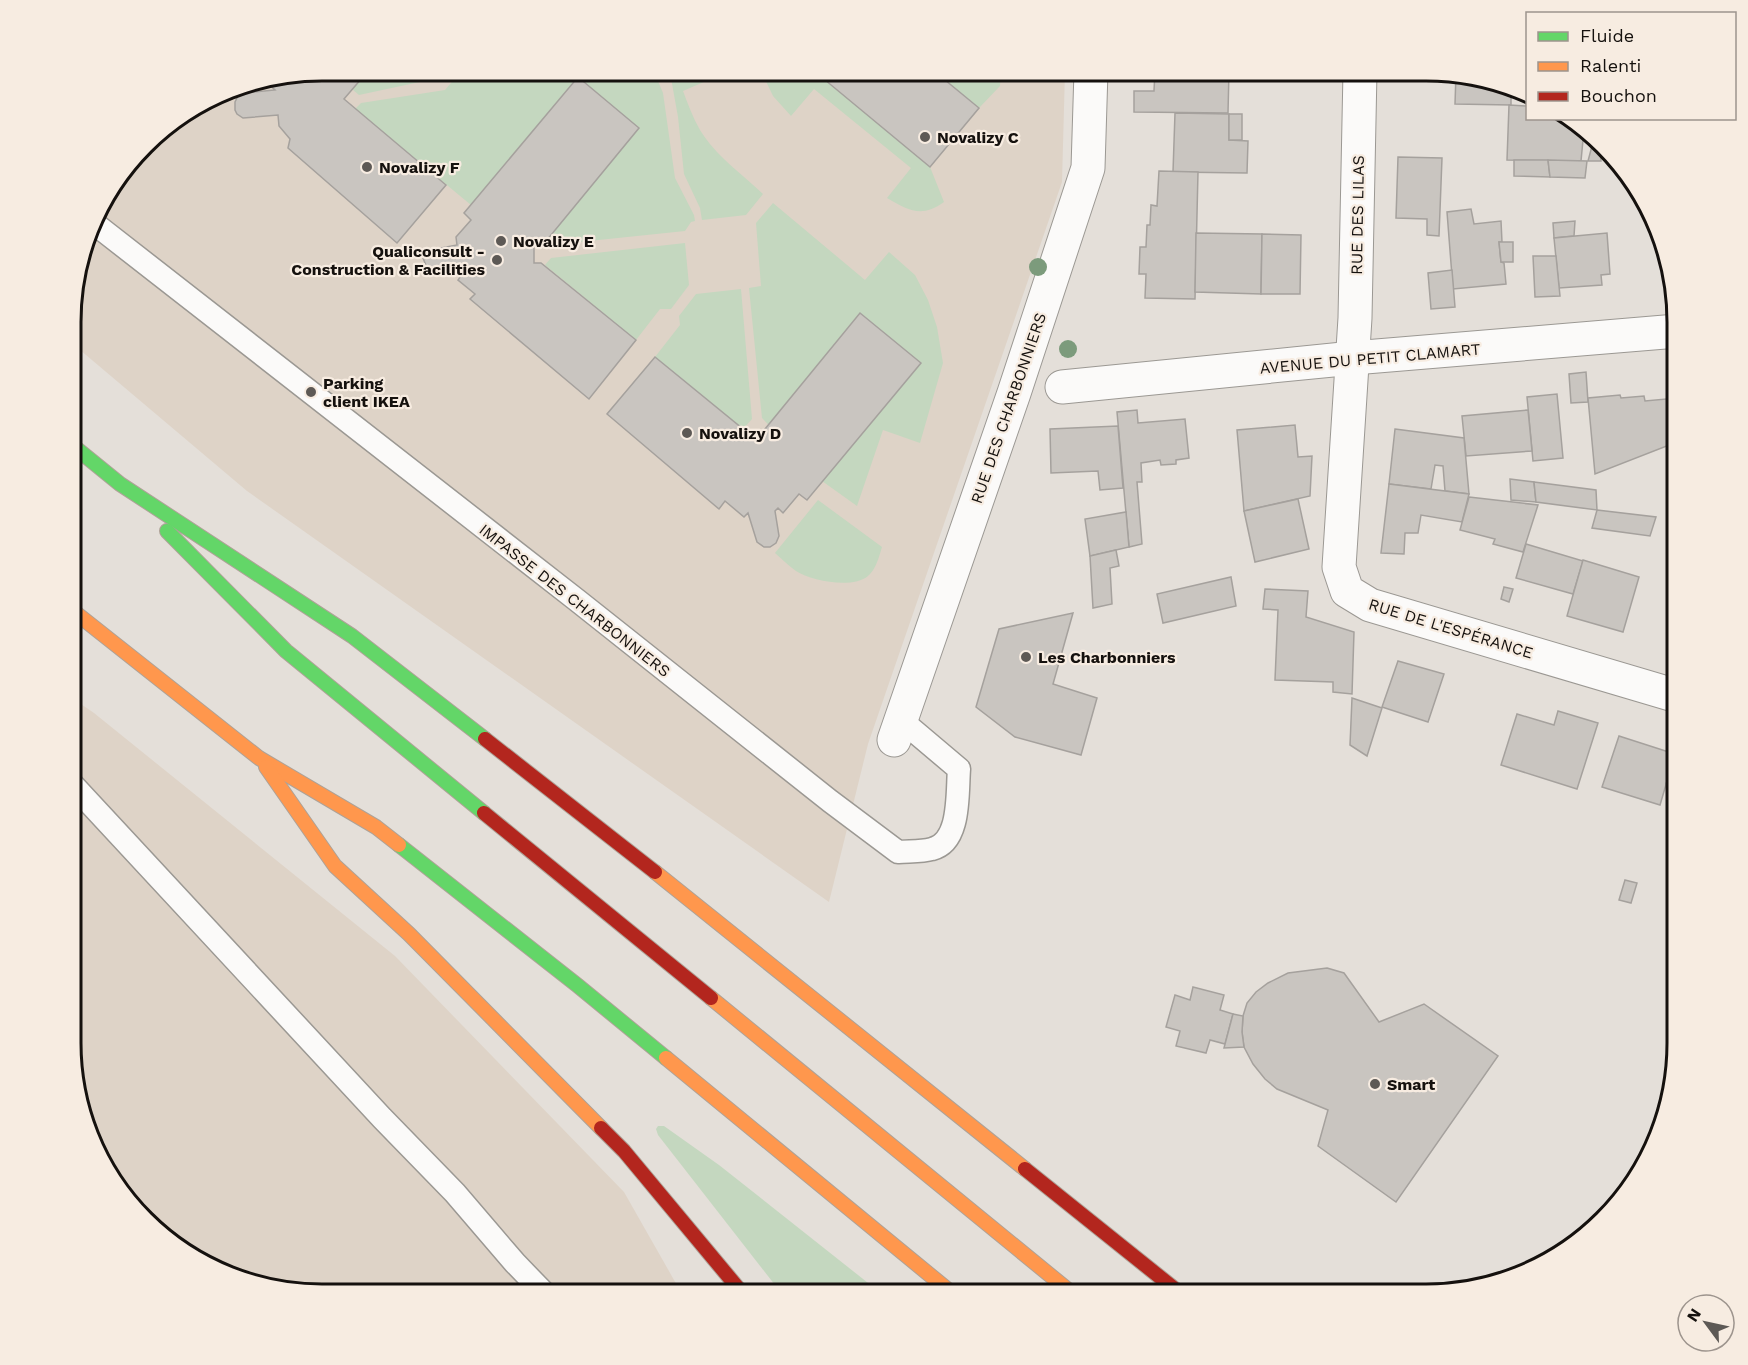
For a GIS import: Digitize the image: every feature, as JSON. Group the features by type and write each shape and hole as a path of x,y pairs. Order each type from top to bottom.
{"highway":[{"path":"81,452 120,484 352,636 605,832 1169,1284"},
{"path":"120,484 286,651 1061,1284"},
{"path":"81,617 260,758 376,827 577,985 941,1284"},
{"path":"260,758 334,866 409,934 624,1151 735,1284"}],"street":[{"name":"RUE DES CHARBONNIERS","path":"898,730 1088,168 1091,81"},
{"name":"RUE DES LILAS","path":"1353,358 1360,81"},
{"name":"AVENUE DU PETIT CLAMART","path":"1062,387 1353,358 1667,332"},
{"name":"RUE DE L'ESPÉRANCE","path":"1353,358 1339,567 1347,591 1370,605 1667,693"}],"lane":[{"name":"IMPASSE DES CHARBONNIERS","path":"100,228 898,852 933,849 947,840 954,826 959,769 898,730"},
{"path":"81,794 382,1118 455,1193 535,1284"}],"shaded area":[{"path":"322,81 1065,81 1062,182 868,744 829,902 247,491 81,351 83,290 89,259 99,230 113,201 151,151 201,113 230,99 259,89 290,83"},
{"path":"81,704 395,956 624,1192 676,1284 322,1284 290,1282 259,1276 215,1259 175,1234 151,1214 131,1190 106,1150 89,1106 83,1075 81,1043"}],"green space":[{"path":"359,81 424,81 359,95 352,89"},
{"path":"453,81 575,81 471,205 355,109 361,103 445,90"},
{"path":"583,81 658,81 663,93 675,178 695,221 691,222 685,231 541,246 639,128"},
{"path":"672,81 706,81 683,91 695,121 706,139 721,156 763,194 746,215 702,220 700,208 684,174"},
{"path":"766,81 826,81 930,167 944,202 929,210 916,211 887,198 911,168 814,89 791,116 773,96"},
{"path":"946,81 1000,81 1000,86 979,108"},
{"path":"773,203 865,280 889,252 915,275 928,300 937,327 943,363 920,443 883,430 857,506 822,481 762,418 749,288 761,286 756,223"},
{"path":"685,243 689,285 671,309 660,309 636,340 545,265 551,258"},
{"path":"741,289 752,419 743,429 655,357 680,325 679,316 696,294"},
{"path":"818,500 882,547 875,566 868,576 861,580 843,583 811,578 796,571 775,553"},
{"path":"658,1126 664,1126 719,1165 869,1284 774,1284 658,1135 656,1129"}],"building":[{"name":"Novalizy F","path":"359,81 344,99 446,185 397,243 288,148 290,139 279,126 278,115 243,118 237,114 235,102 238,96 249,92 275,90 271,87 290,83"},
{"name":"Novalizy E","path":"575,81 583,81 639,128 542,246 534,246 534,263 541,263 636,340 589,399 470,299 475,294 458,280 463,273 460,270 435,273 427,268 423,258 426,253 457,245 456,237 471,220 464,213"},
{"name":"Novalizy C","path":"826,81 946,81 979,108 930,167"},
{"path":"1154,81 1229,81 1228,113 1134,112 1134,91 1154,91"},
{"path":"1456,83 1489,89 1511,96 1511,105 1455,104"},
{"path":"1509,105 1526,106 1526,120 1557,120 1584,140 1581,161 1507,160"},
{"path":"1175,113 1229,114 1229,140 1248,141 1247,173 1173,172"},
{"path":"1229,114 1242,114 1242,140 1229,140"},
{"path":"1592,147 1601,155 1601,161 1588,161"},
{"path":"1398,157 1442,158 1439,236 1427,235 1427,219 1396,218"},
{"path":"1514,160 1548,160 1550,177 1514,176"},
{"path":"1548,160 1587,161 1585,178 1550,177"},
{"path":"1159,171 1198,172 1195,299 1145,298 1146,274 1139,274 1140,247 1146,247 1151,205 1157,206"},
{"path":"1471,209 1474,224 1501,221 1502,242 1499,242 1506,284 1453,289 1447,212"},
{"path":"1575,221 1574,236 1554,238 1553,223"},
{"path":"1196,233 1262,234 1261,294 1195,292"},
{"path":"1607,233 1610,274 1601,275 1602,285 1559,288 1554,238"},
{"path":"1262,234 1301,235 1300,294 1261,294"},
{"path":"1499,242 1513,242 1513,262 1501,262"},
{"path":"1533,256 1556,256 1560,296 1535,297"},
{"path":"1452,270 1455,307 1431,309 1428,273"},
{"name":"Novalizy D","path":"860,313 921,363 807,500 799,494 783,513 778,508 775,511 779,536 776,543 770,547 764,547 757,542 748,513 744,517 725,501 719,509 607,414 655,357 743,429 745,436 757,439 761,437 765,429"},
{"path":"1586,372 1588,402 1571,403 1569,374"},
{"path":"1557,394 1563,458 1533,461 1527,397"},
{"path":"1620,395 1621,398 1644,396 1645,401 1667,399 1667,446 1595,474 1588,398"},
{"path":"1137,410 1138,423 1185,419 1189,458 1176,460 1176,464 1161,465 1160,460 1141,463 1142,482 1137,482 1142,544 1129,547 1117,412"},
{"path":"1528,410 1532,451 1466,456 1462,416"},
{"path":"1295,425 1298,457 1312,456 1310,496 1244,511 1237,430"},
{"path":"1118,426 1123,488 1100,490 1098,471 1051,473 1050,429"},
{"path":"1395,429 1464,438 1469,494 1445,491 1443,466 1435,465 1431,489 1389,484"},
{"path":"1510,479 1534,482 1536,502 1511,500"},
{"path":"1534,482 1596,490 1597,510 1536,502"},
{"path":"1389,484 1469,494 1462,522 1421,515 1418,533 1405,533 1404,554 1381,553"},
{"path":"1469,497 1538,505 1523,552 1493,544 1495,539 1460,530"},
{"path":"1298,499 1309,549 1255,562 1244,511"},
{"path":"1597,510 1656,517 1650,536 1592,528"},
{"path":"1126,512 1129,547 1090,556 1085,519"},
{"path":"1526,544 1583,561 1573,594 1516,578"},
{"path":"1116,550 1119,566 1110,568 1112,604 1093,608 1090,556"},
{"path":"1583,560 1639,577 1623,632 1567,616"},
{"path":"1231,577 1236,606 1163,623 1157,594"},
{"path":"1504,587 1513,589 1509,602 1501,599"},
{"path":"1265,589 1308,591 1306,617 1354,632 1352,694 1333,692 1333,682 1275,680 1278,610 1263,609"},
{"name":"Les Charbonniers","path":"1073,613 1053,684 1097,698 1081,755 1015,737 976,707 999,629"},
{"path":"1398,661 1444,674 1428,722 1382,707"},
{"path":"1352,698 1382,708 1367,756 1350,745"},
{"path":"1558,711 1598,723 1577,789 1501,765 1517,714 1554,725"},
{"path":"1619,736 1667,751 1667,781 1660,805 1602,787"},
{"path":"1625,880 1637,883 1631,903 1619,900"},
{"name":"Smart","path":"1327,968 1344,973 1379,1022 1424,1004 1498,1056 1396,1202 1318,1146 1328,1110 1277,1089 1253,1064 1244,1047 1243,1016 1247,1003 1256,992 1288,973"},
{"path":"1193,987 1224,995 1220,1010 1233,1014 1225,1044 1210,1040 1206,1053 1176,1046 1180,1031 1166,1027 1175,995 1190,1000"},
{"path":"1233,1014 1243,1016 1244,1047 1224,1048"}],"traffic: fast":[{"path":"81,452 120,484 352,636 485,739"},
{"path":"167,531 286,651 484,813"},
{"path":"399,845 666,1058"}],"traffic: slow":[{"path":"81,617 259,758 376,827 399,845"},
{"path":"266,767 335,866 409,934 601,1128"},
{"path":"655,872 1025,1169"},
{"path":"711,998 1061,1284"},
{"path":"666,1058 941,1284"}],"traffic: jam":[{"path":"485,739 655,872"},
{"path":"484,813 711,998"},
{"path":"601,1128 624,1151 735,1284"},
{"path":"1025,1169 1169,1284"}],"place":[{"name":"Novalizy C","path":"925,137"},
{"name":"Novalizy F","path":"367,167"},
{"name":"Novalizy E","path":"501,241"},
{"name":"Qualiconsult - Construction & Facilities","path":"497,260"},
{"name":"Parking client IKEA","path":"311,392"},
{"name":"Novalizy D","path":"687,433"},
{"name":"Les Charbonniers","path":"1026,657"},
{"name":"Smart","path":"1375,1084"}]}
